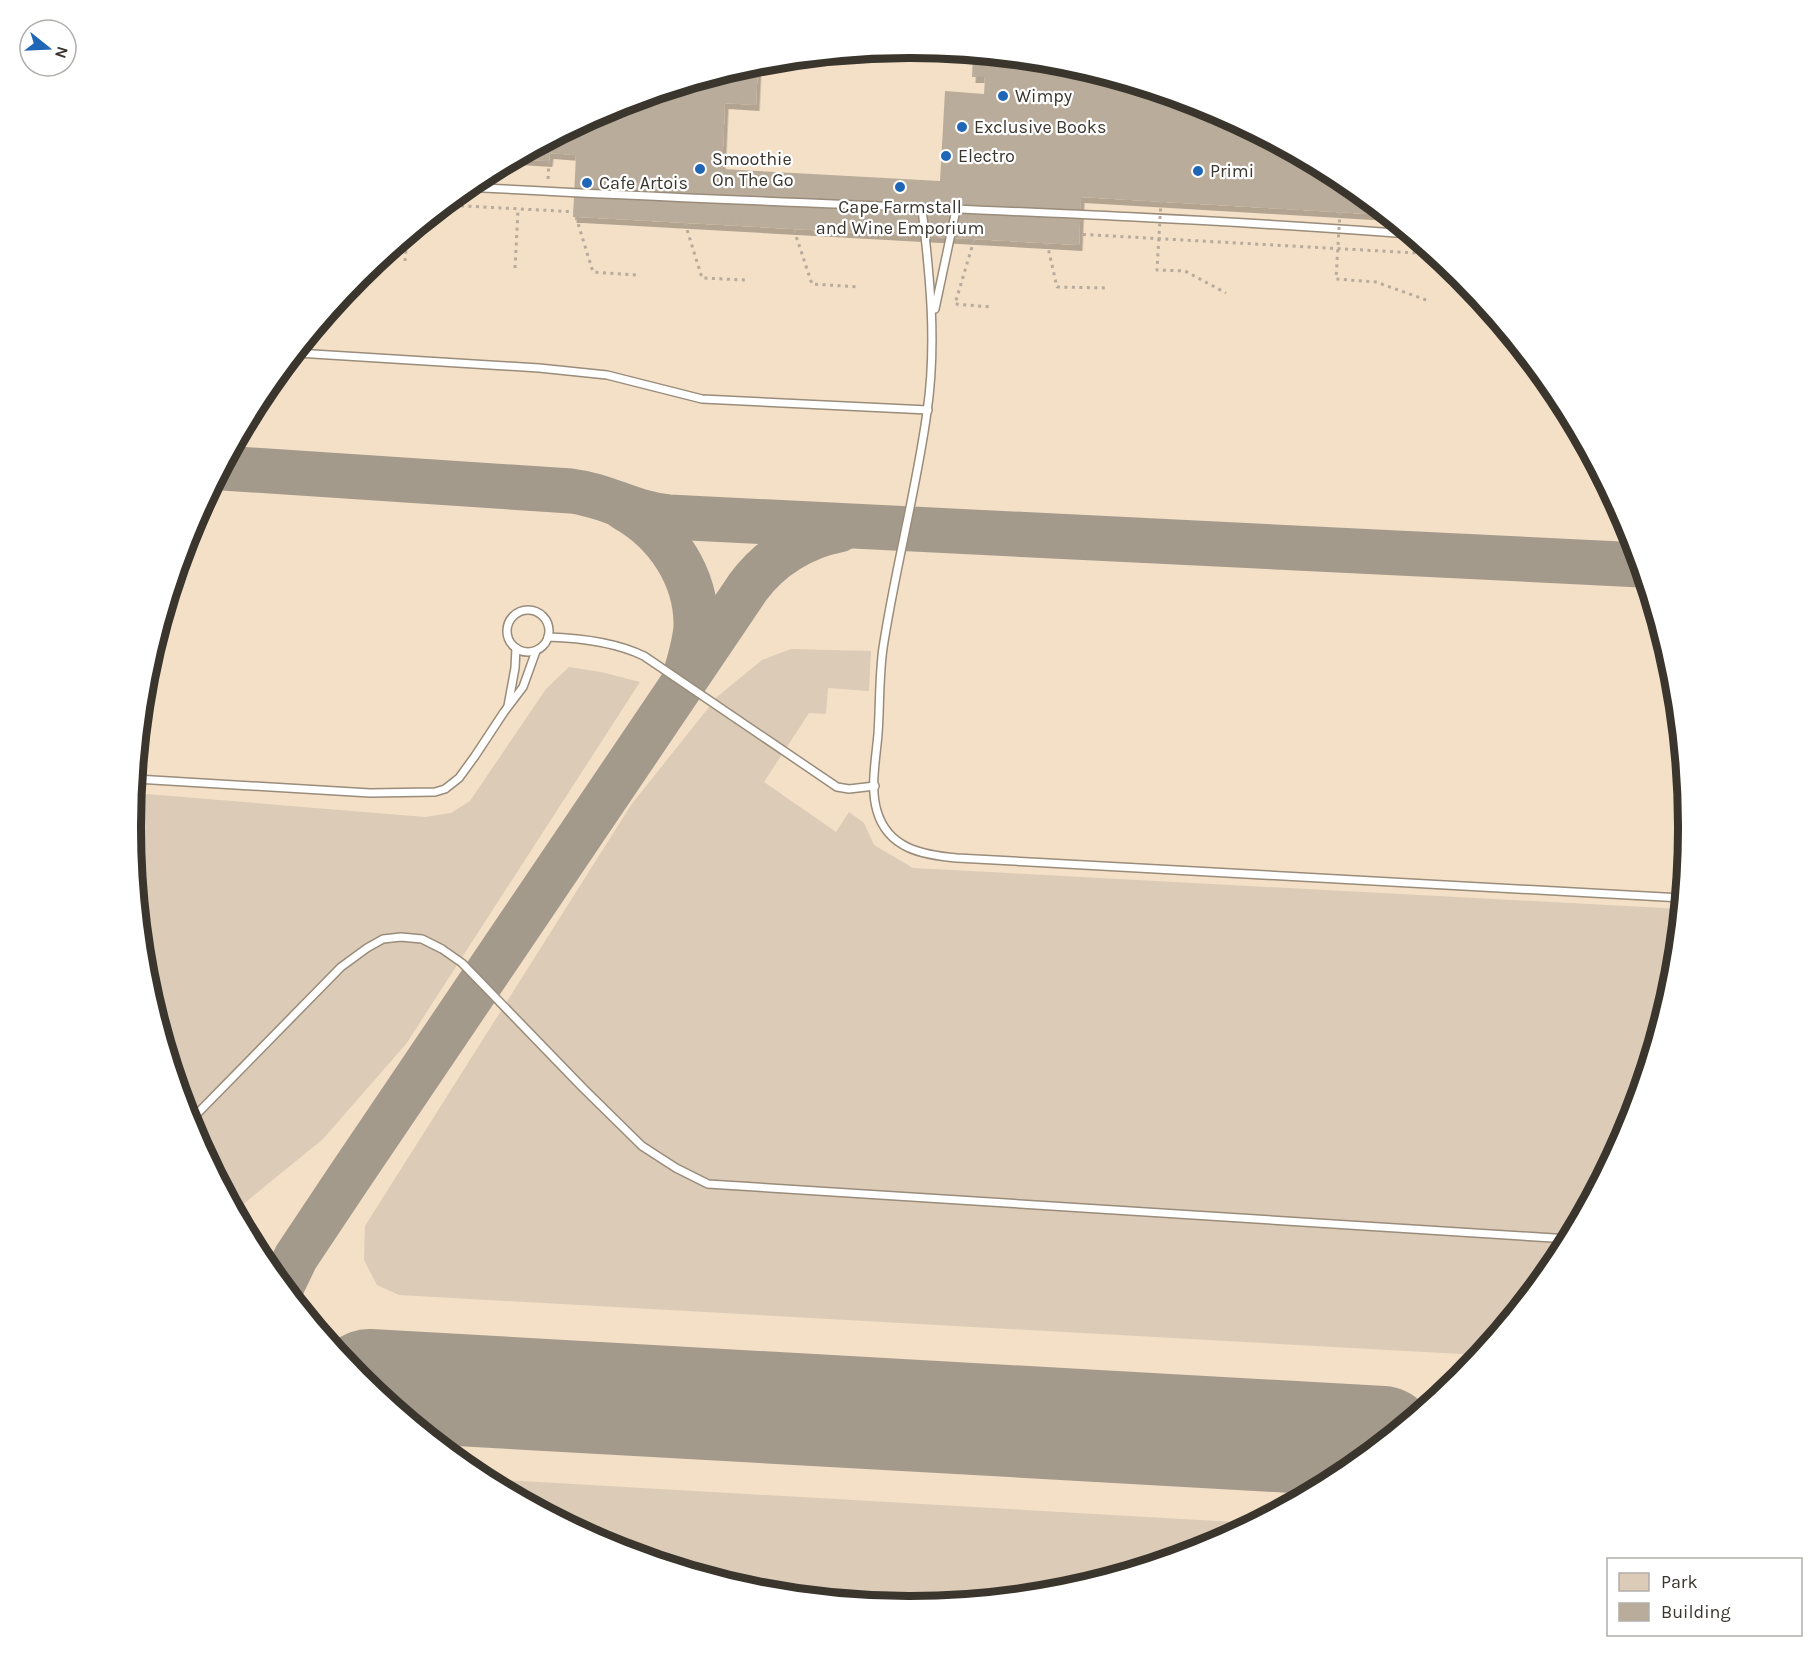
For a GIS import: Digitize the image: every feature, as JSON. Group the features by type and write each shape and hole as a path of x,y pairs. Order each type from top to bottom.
{"lane":[{"path":"483,188 1097,215 1398,233"},
{"path":"922,209 933,315 928,410 883,651 875,786 877,811 881,822 891,836 913,851 934,856 1675,898"},
{"path":"933,315 956,210"},
{"path":"305,353 539,368 607,375 702,399 928,410"},
{"path":"532,610 544,617 549,630 548,637 541,648 536,651 522,652 516,648 508,637 508,623 518,613 532,610"},
{"path":"548,637 571,638 629,649 644,656 837,787 849,789 875,786"},
{"path":"507,708 514,676 516,648"},
{"path":"143,779 369,793 435,792 445,789 459,778 523,687 536,651"},
{"path":"197,1114 342,967 383,939 401,937 422,939 462,963 642,1146 676,1168 708,1184 1559,1238"}],"path":[{"path":"1161,201 1157,270 1185,271 1226,294"},
{"path":"458,206 924,230"},
{"path":"515,268 518,209"},
{"path":"1340,212 1336,279 1376,282 1429,301"},
{"path":"576,217 593,272 636,274"},
{"path":"685,223 702,278 745,280"},
{"path":"794,230 812,284 859,287"},
{"path":"952,231 1077,234 1421,253"},
{"path":"974,240 955,304 991,307"},
{"path":"1047,243 1057,287 1109,288"},
{"path":"405,261 406,246"}],"shaded area":[{"path":"910,58 960,60 1060,73 1109,85 1157,99 1250,138 1294,161 1378,217 1417,249 1488,320 1520,359 1576,443 1620,533 1638,580 1664,677 1677,777 1677,877 1664,977 1652,1026 1638,1074 1599,1167 1576,1211 1520,1295 1488,1334 1417,1405 1378,1437 1294,1493 1204,1537 1157,1555 1060,1581 1010,1589 910,1596 860,1594 760,1581 711,1569 663,1555 570,1516 526,1493 442,1437 403,1405 332,1334 300,1295 244,1211 200,1121 182,1074 156,977 148,927 141,827 143,777 156,677 168,628 182,580 221,487 244,443 300,359 332,320 403,249 442,217 526,161 616,117 663,99 760,73 810,65"}],"green space":[{"path":"791,649 871,651 869,691 828,688 826,714 809,713 764,782 836,832 849,812 864,823 874,845 913,868 1674,909 1664,977 1652,1026 1638,1074 1620,1121 1576,1211 1520,1295 1488,1334 1468,1354 399,1295 377,1285 364,1260 365,1226 631,805 717,697 762,660"},
{"path":"569,667 640,682 406,1044 323,1139 241,1206 200,1121 182,1074 156,977 143,877 142,794 425,817 451,813 470,801 546,689"},
{"path":"505,1480 1237,1522 1157,1555 1060,1581 960,1594 910,1596 860,1594 760,1581 663,1555 570,1516"}],"building":[{"path":"973,61 1010,65 1060,73 1157,99 1204,117 1294,161 1374,214 1081,197 1079,245 573,217 576,155 550,153 549,161 528,160 616,117 663,99 757,74 756,105 725,103 722,169 940,181 945,91 984,94 985,77 972,77"}],"taxiway":[{"path":"231,469 571,491 596,496 643,512 669,517 1632,565"},
{"path":"624,508 654,530 666,543 685,574 695,609 696,627 687,669"},
{"path":"287,1276 296,1257 348,1179 748,587 766,566 788,550 800,543 839,530"},
{"path":"382,1385 424,1389"}],"runway":[{"path":"383,1386 1372,1441"}],"place":[{"name":"Wimpy","path":"1003,96"},
{"name":"Exclusive Books","path":"962,127"},
{"name":"Electro","path":"946,156"},
{"name":"Smoothie On The Go","path":"700,169"},
{"name":"Primi","path":"1198,171"},
{"name":"Cafe Artois","path":"587,183"},
{"name":"Cape Farmstall and Wine Emporium","path":"900,187"}]}
